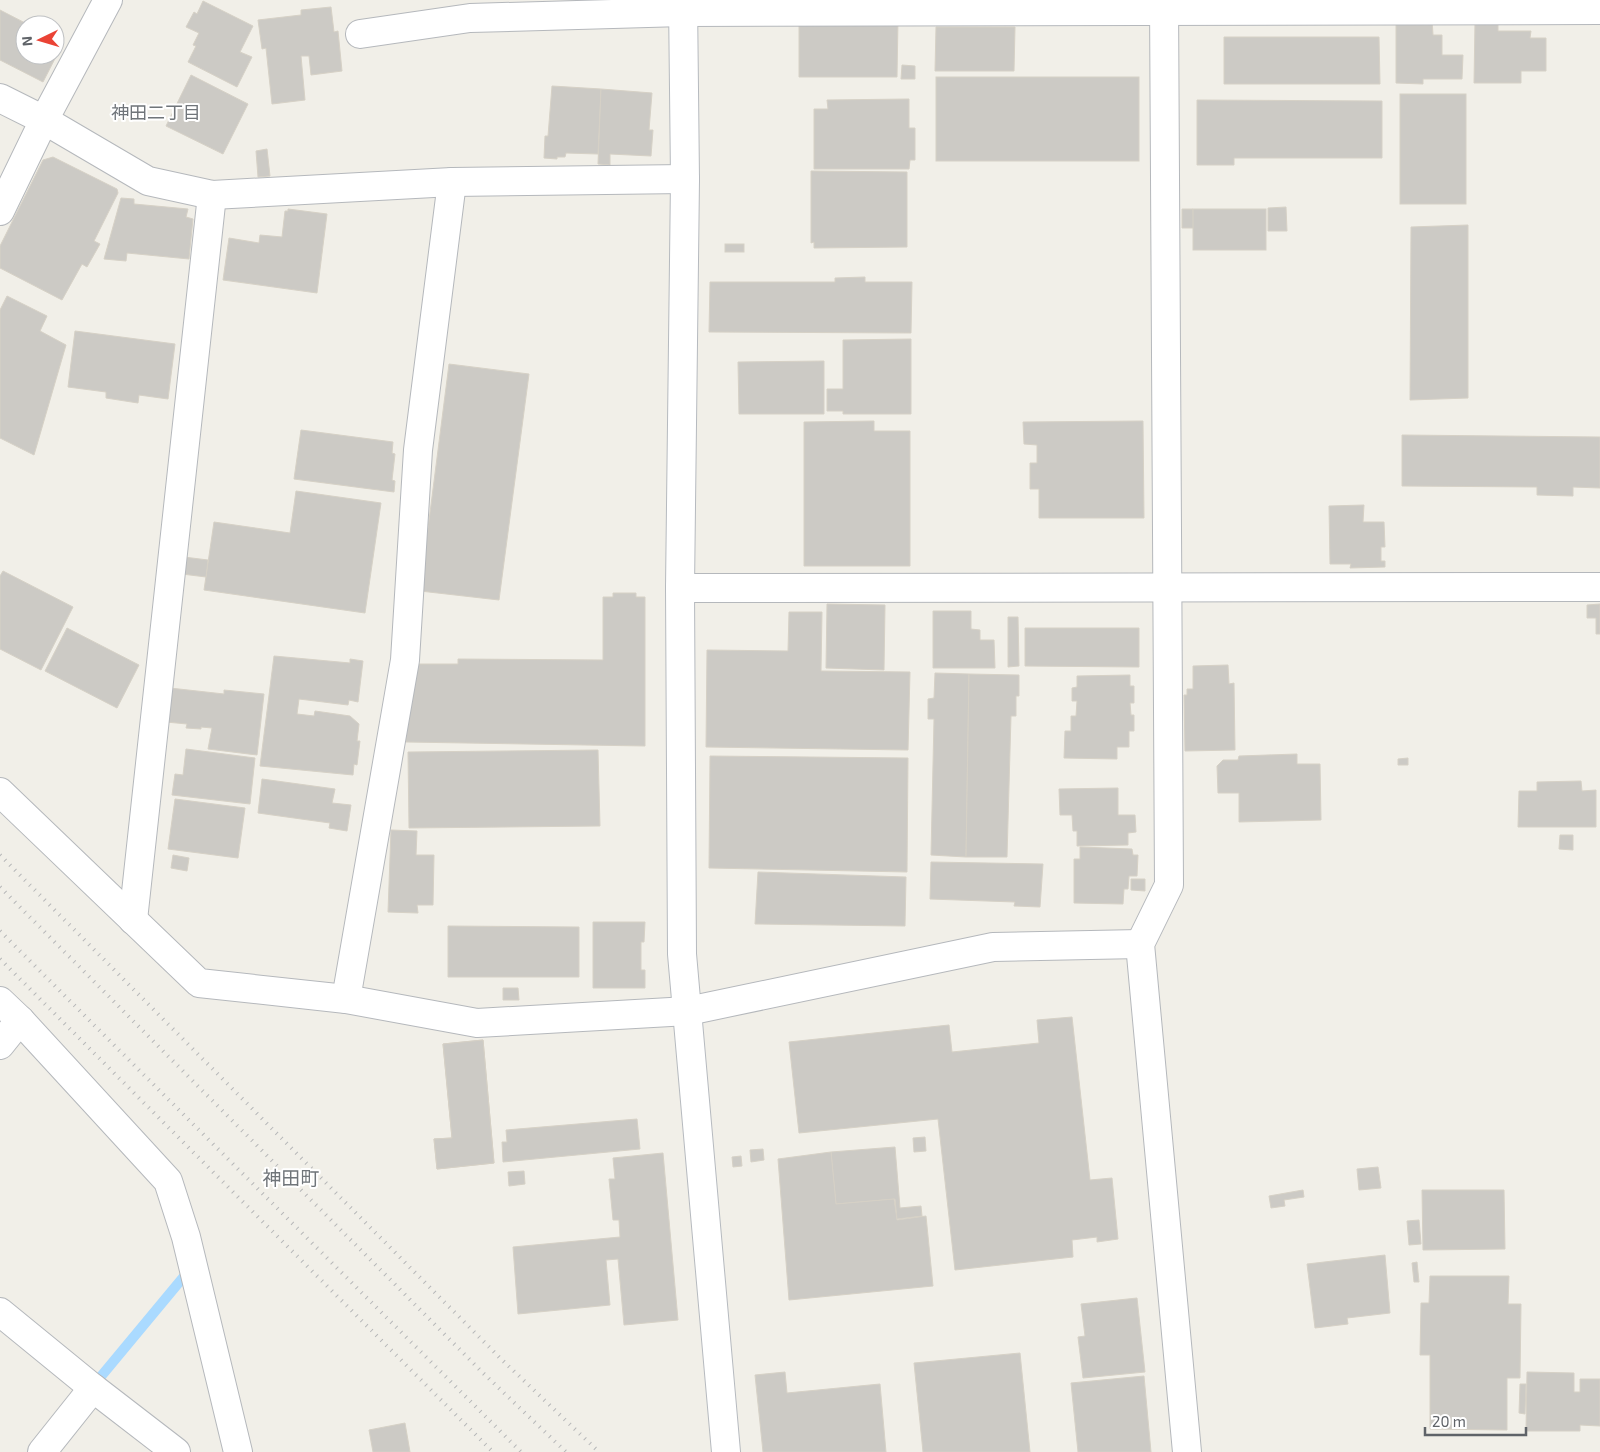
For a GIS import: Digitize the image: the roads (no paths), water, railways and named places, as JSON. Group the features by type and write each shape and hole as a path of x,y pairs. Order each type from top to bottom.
{"street":[{"path":"0,211 44,120 108,0"},
{"path":"1164,5 1169,885 1140,944 1187,1452"},
{"path":"360,34 470,18 683,6 1164,5 1600,10"},
{"path":"683,6 685,179 680,588 682,954 726,1452"},
{"path":"0,98 44,120 148,181 212,195 452,182 685,179"},
{"path":"346,999 405,660 418,450 452,182"},
{"path":"133,920 212,195"},
{"path":"680,588 1600,586"},
{"path":"0,792 199,983 346,999 477,1023 688,1011 993,947 1140,944"},
{"path":"0,1001 20,1020 168,1181 186,1237 238,1452"},
{"path":"0,1045 20,1020"},
{"path":"0,1312 93,1388 176,1452"},
{"path":"42,1452 93,1388"}],"waterway":[{"path":"93,1386 186,1274"}],"railway":[{"path":"0,855 499,1357 599,1452"},
{"path":"0,887 483,1373 566,1452"},
{"path":"0,931 521,1452"},
{"path":"0,959 493,1452"}],"district":[{"name":"神田二丁目","path":"156,112"},
{"name":"神田町","path":"291,1177"}]}
